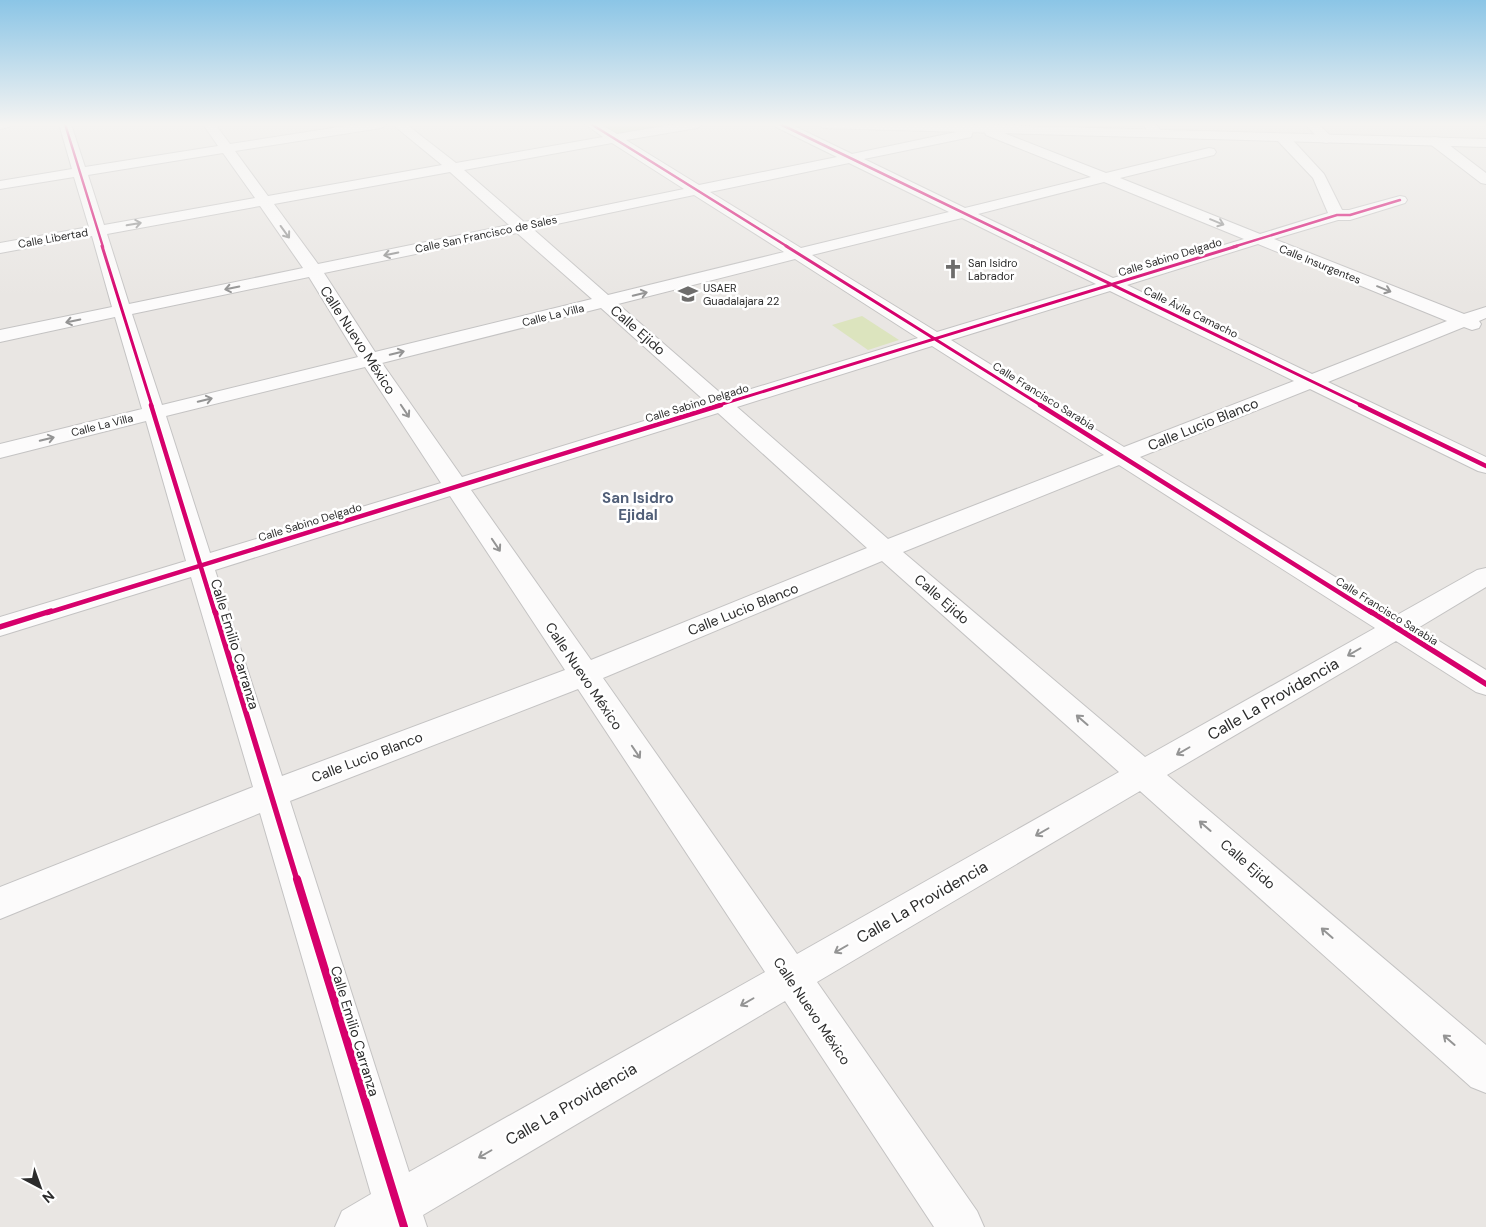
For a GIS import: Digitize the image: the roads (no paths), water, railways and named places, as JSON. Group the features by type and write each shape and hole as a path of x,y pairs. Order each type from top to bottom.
{"street":[{"path":"0,184 18,181"},
{"name":"Calle Emilio Carranza","path":"83,181 269,795 400,1216"},
{"name":"Calle Nuevo México","path":"250,181 314,271 370,360 583,675 961,1227"},
{"name":"Calle Libertad","path":"0,248 380,181"},
{"name":"Calle Ejido","path":"469,181 886,550 1486,1072"},
{"name":"Calle Francisco Sarabia","path":"682,181 1486,684"},
{"name":"Calle San Francisco de Sales","path":"0,336 737,181"},
{"name":"Calle Ávila Camacho","path":"899,181 1486,466"},
{"name":"Calle La Villa","path":"0,451 1094,181"},
{"name":"Calle Insurgentes","path":"1115,181 1260,240 1479,321"},
{"path":"1320,181 1337,215"},
{"name":"Calle Sabino Delgado","path":"0,627 1337,215 1350,215 1400,200"},
{"name":"Calle Lucio Blanco","path":"0,903 269,795 583,675 886,550 1310,381 1479,321"},
{"name":"Calle La Providencia","path":"358,1227 400,1216 790,978 1486,576"}],"place":[{"name":"San Isidro Labrador","path":"953,269"},
{"name":"USAER Guadalajara 22","path":"688,294"}],"district":[{"name":"San Isidro Ejidal","path":"638,506"}]}
